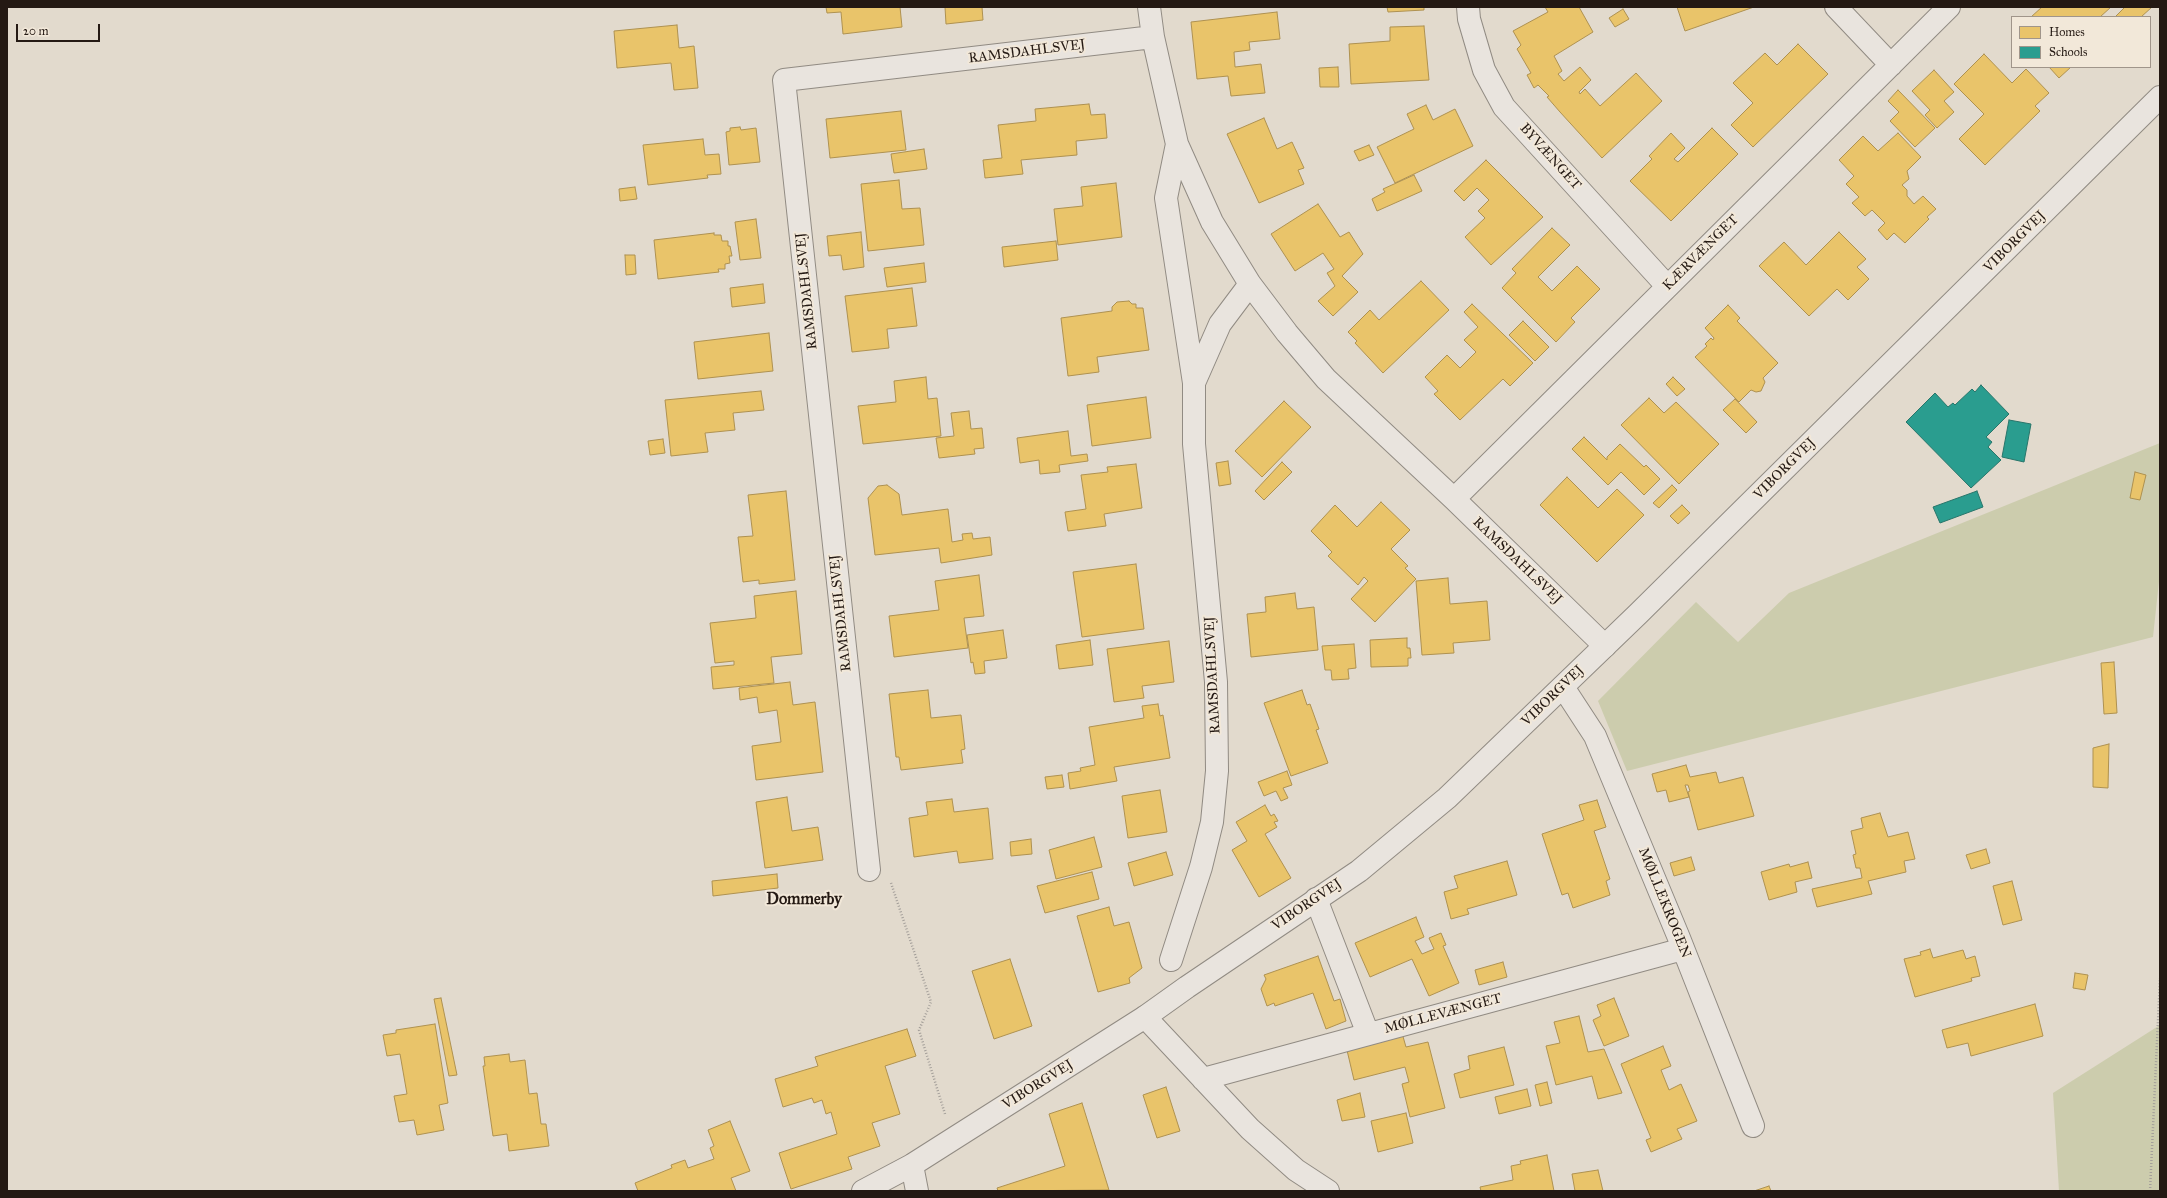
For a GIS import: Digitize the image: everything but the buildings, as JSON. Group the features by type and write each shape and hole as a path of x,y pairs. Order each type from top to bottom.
{"street":[{"name":"RAMSDAHLSVEJ","path":"1149,7 1153,37 1178,144 1212,222 1250,284 1287,333 1326,380 1454,499 1605,646"},
{"name":"BYVÆNGET","path":"1468,7 1469,19 1484,70 1504,107 1667,286"},
{"path":"1836,7 1891,65"},
{"name":"KÆRVÆNGET","path":"1454,499 1949,7"},
{"name":"RAMSDAHLSVEJ","path":"869,870 784,80 1153,37"},
{"name":"VIBORGVEJ","path":"863,1191 912,1165 1145,1017 1316,899 1359,872 1447,798 1605,646 2160,97"},
{"name":"RAMSDAHLSVEJ","path":"1171,960 1201,867 1212,822 1217,771 1216,682 1194,444 1194,383 1166,198 1178,144"},
{"name":"RAMSDAHLSVEJ","path":"1194,383 1220,324 1250,284"},
{"name":"MØLLEKROGEN","path":"1563,687 1595,736 1684,949 1753,1126"},
{"path":"1316,899 1368,1034"},
{"name":"MØLLEVÆNGET","path":"1203,1079 1684,949"},
{"path":"1145,1017 1250,1129 1296,1170 1328,1191"},
{"path":"912,1165 917,1191"}],"path":[{"path":"869,870 891,883 931,1002 919,1030 953,1139"},
{"path":"2150,1191 2160,978"}],"green space":[{"path":"2160,443 2160,572 2153,637 1627,771 1598,701 1696,602 1738,642 1789,593"},
{"path":"2160,1025 2160,1191 2059,1191 2053,1093"}],"district":[{"name":"Dommerby","path":"804,900"}]}
